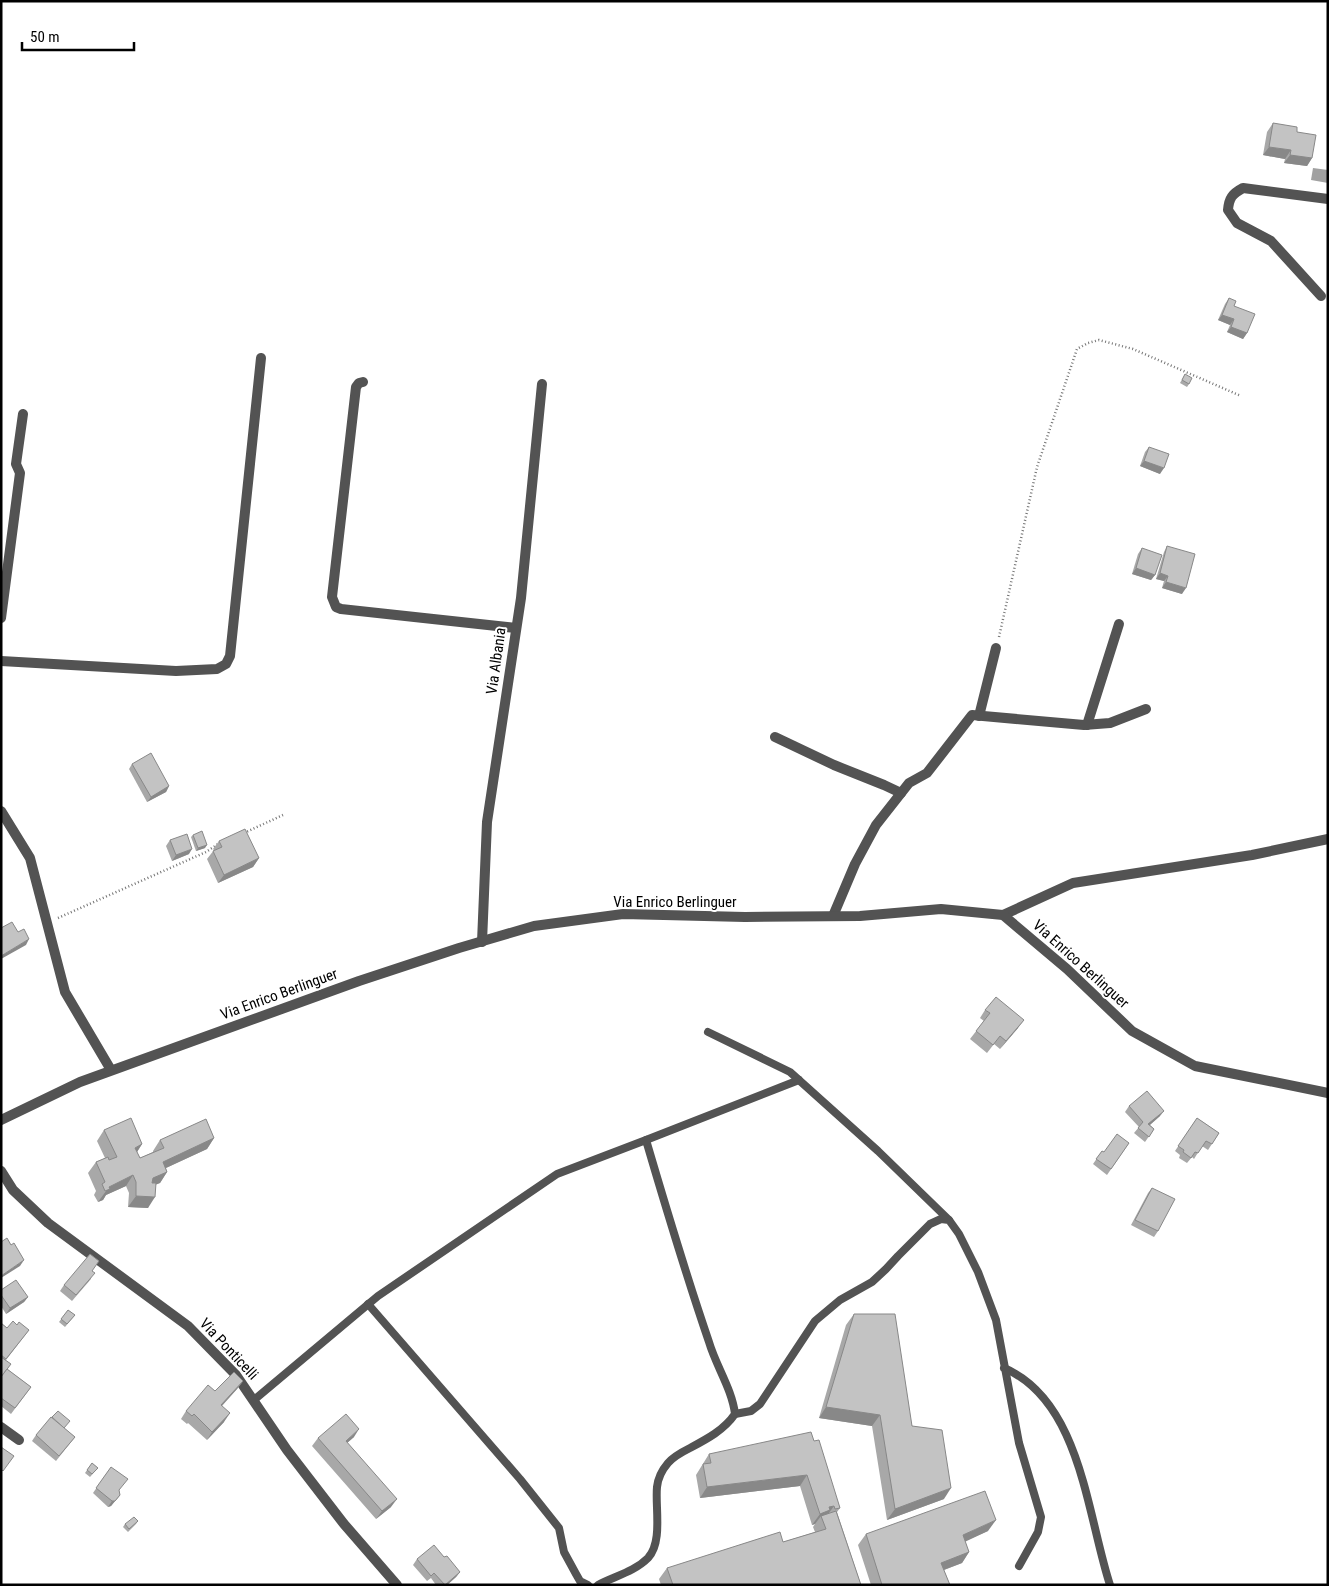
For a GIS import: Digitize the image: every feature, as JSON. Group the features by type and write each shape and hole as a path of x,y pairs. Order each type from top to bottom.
{"street":[{"path":"1322,296 1271,241 1237,223 1228,210 1229,201 1234,193 1243,188 1328,199"},
{"path":"1,661 176,670 217,668 226,664 230,656 261,358"},
{"path":"364,382 359,382 356,387 332,597 336,607 516,628"},
{"name":"Via Albania","path":"482,942 488,822 516,628 542,384"},
{"path":"1,618 20,473 16,464 23,414"},
{"path":"1087,725 1119,624"},
{"path":"979,716 996,648"},
{"path":"833,916 855,864 876,825 909,783 927,773 972,715 1087,725 1110,724 1146,709"},
{"path":"775,737 834,765 884,784 901,793"},
{"path":"1,811 30,858 65,992 111,1070"},
{"path":"1002,914 1073,883 1252,855 1328,839"},
{"name":"Via Enrico Berlinguer","path":"1,1120 80,1082 359,981 534,926 623,914 745,917 860,916 941,909 1002,914 1067,969 1132,1031 1195,1066 1328,1092"},
{"name":"Via Ponticelli","path":"1,1171 13,1190 48,1222 188,1326 236,1375 288,1450 339,1516 397,1585"},
{"path":"1,1426 19,1440"}],"lane":[{"path":"708,1032 790,1072 878,1151 949,1220 959,1234 974,1264 996,1320 1019,1443 1042,1517 1038,1532 1019,1566"},
{"path":"254,1400 368,1304 557,1174 799,1080"},
{"path":"646,1140 712,1354 729,1390 735,1414"},
{"path":"598,1585 634,1570 649,1557 655,1547 657,1486 661,1473 670,1461 677,1455 714,1435 735,1414 751,1411 760,1404 815,1321 840,1300 872,1282 930,1224 941,1219 949,1220"},
{"path":"368,1304 520,1479 559,1528 564,1552 580,1581 588,1585"},
{"path":"1004,1368 1019,1374 1040,1393 1056,1415 1075,1455 1110,1585"}],"path":[{"path":"996,648 1037,468 1077,349 1088,342 1099,340 1134,349 1241,396"},
{"path":"242,834 283,815"},
{"path":"47,922 206,852 210,848 226,841"}],"shaded area":[{"path":"1313,168 1328,170 1328,183 1311,180"}],"building":[{"path":"1273,123 1297,127 1297,132 1316,135 1312,158 1290,155 1291,150 1269,147"},
{"path":"1229,298 1236,301 1234,306 1255,314 1247,333 1231,327 1234,319 1222,315"},
{"path":"1185,374 1192,378 1189,384 1182,380"},
{"path":"1149,447 1169,454 1164,468 1144,461"},
{"path":"1167,546 1195,554 1186,588 1166,582 1168,576 1160,573"},
{"path":"1142,548 1162,555 1155,575 1136,568"},
{"path":"151,753 169,786 151,797 132,764"},
{"path":"245,829 259,858 224,875 213,851 222,847 219,841"},
{"path":"202,831 207,845 198,848 193,835"},
{"path":"187,834 192,849 176,855 170,840"},
{"path":"12,922 18,932 24,929 29,939 1,956 1,928"},
{"path":"996,997 1024,1020 1006,1041 1000,1036 993,1045 976,1031 990,1013 985,1010"},
{"path":"1147,1091 1164,1111 1148,1124 1154,1129 1149,1137 1138,1128 1143,1122 1129,1106"},
{"path":"131,1118 142,1144 135,1148 140,1158 164,1148 160,1140 206,1119 214,1138 163,1162 167,1172 153,1178 152,1183 156,1183 155,1197 136,1196 136,1182 133,1175 105,1191 102,1184 105,1182 96,1162 108,1157 109,1160 117,1157 104,1130"},
{"path":"1197,1118 1219,1133 1212,1144 1206,1141 1198,1153 1195,1152 1191,1158 1178,1146"},
{"path":"1117,1134 1129,1143 1111,1169 1096,1159 1102,1151 1104,1152"},
{"path":"1152,1188 1175,1199 1158,1231 1135,1220"},
{"path":"7,1238 11,1245 14,1243 24,1260 1,1276 1,1242"},
{"path":"90,1254 99,1261 92,1271 95,1273 76,1295 64,1285"},
{"path":"16,1280 28,1297 10,1308 1,1295 1,1290"},
{"path":"68,1310 75,1315 67,1324 61,1319"},
{"path":"854,1314 895,1314 912,1426 942,1430 951,1488 895,1509 880,1415 826,1407"},
{"path":"13,1321 17,1325 19,1322 29,1330 6,1359 1,1355 1,1323 7,1328"},
{"path":"1,1357 11,1364 1,1377"},
{"path":"7,1369 31,1387 15,1408 1,1398 1,1377"},
{"path":"234,1372 243,1381 221,1405 230,1413 212,1432 194,1414 192,1416 186,1411 208,1385 215,1391"},
{"path":"58,1411 70,1421 64,1428 52,1417"},
{"path":"346,1414 359,1429 346,1441 397,1499 382,1511 318,1438"},
{"path":"51,1417 75,1437 59,1456 36,1435"},
{"path":"811,1432 814,1441 819,1440 840,1508 829,1507 830,1510 820,1514 807,1475 707,1487 703,1464 711,1463 709,1454"},
{"path":"1,1447 14,1456 3,1471 1,1469"},
{"path":"92,1463 98,1468 92,1474 87,1470"},
{"path":"111,1467 128,1479 119,1490 120,1495 115,1501 112,1501 96,1488"},
{"path":"985,1491 996,1520 963,1535 969,1552 941,1563 950,1585 882,1585 866,1534"},
{"path":"836,1511 861,1585 673,1585 667,1568 780,1532 783,1542 826,1529 821,1516"},
{"path":"134,1517 138,1521 129,1529 125,1524"},
{"path":"434,1545 444,1557 447,1556 460,1572 445,1585 434,1573 431,1576 417,1559"}]}
